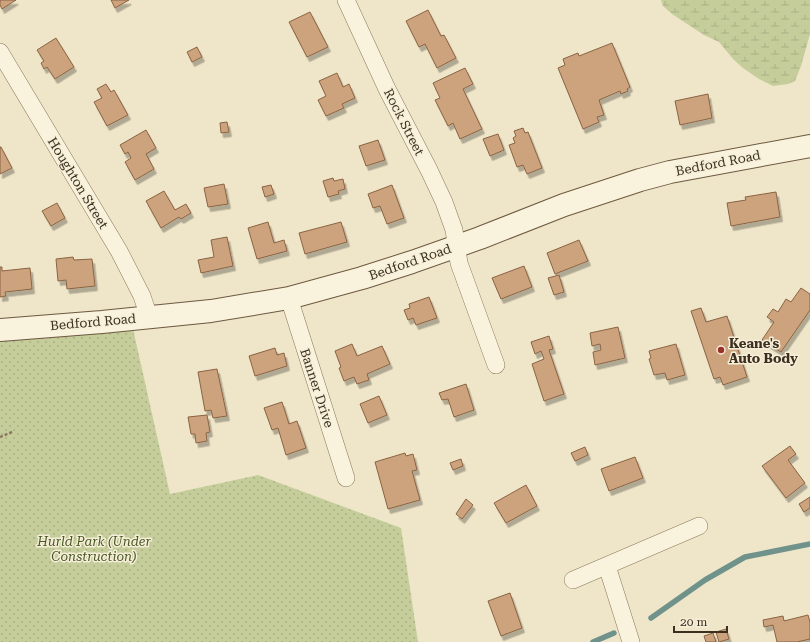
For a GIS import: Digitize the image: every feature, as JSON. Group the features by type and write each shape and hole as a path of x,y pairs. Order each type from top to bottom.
{"street":[{"name":"Rock Street","path":"346,0 387,89 444,202 454,230 458,263 496,365"},
{"name":"Houghton Street","path":"0,52 119,251 142,296 148,317"},
{"name":"Bedford Road","path":"0,330 148,317 211,310 289,298 369,276 456,246 564,205 638,180 670,172 810,146"},
{"name":"Banner Drive","path":"289,298 346,478"},
{"path":"573,580 699,526"},
{"path":"607,566 631,642"}],"path":[{"path":"0,436 12,432"}],"green space":[{"path":"661,0 810,0 810,34 795,81 788,84 773,86 759,79 733,59 719,42 704,35 672,14 663,6"},
{"name":"Hurld Park (Under Construction)","path":"133,329 170,494 258,475 401,528 418,642 0,642 0,340"}],"building":[{"path":"0,0 16,0 2,9"},
{"path":"111,0 129,0 115,8"},
{"path":"428,10 441,36 444,35 456,58 437,68 425,44 419,47 406,21"},
{"path":"310,12 328,47 307,57 289,22"},
{"path":"56,38 74,67 55,79 47,67 44,69 41,63 44,61 37,50"},
{"path":"612,43 630,87 627,89 628,91 621,94 620,91 599,100 604,115 597,117 599,122 583,129 558,68 565,65 563,59 578,53 579,56"},
{"path":"197,47 202,57 192,62 187,52"},
{"path":"465,68 473,84 463,89 482,129 460,139 453,123 448,126 435,100 440,98 433,83"},
{"path":"337,73 343,87 349,84 355,98 342,104 344,108 326,116 318,100 326,96 319,81"},
{"path":"106,84 111,92 114,90 128,115 107,126 94,102 102,98 97,89"},
{"path":"708,94 712,118 680,125 675,101"},
{"path":"227,122 229,132 221,133 220,123"},
{"path":"523,128 525,133 528,132 542,168 527,174 523,165 517,167 509,145 515,143 513,138 516,136 514,131"},
{"path":"146,130 156,148 146,154 154,169 135,180 125,162 131,158 128,152 125,154 120,145"},
{"path":"498,134 504,150 490,156 483,139"},
{"path":"378,140 385,160 366,166 359,146"},
{"path":"0,147 12,168 0,174"},
{"path":"333,178 334,181 343,179 345,189 338,191 339,194 328,197 323,181"},
{"path":"224,184 228,204 208,207 204,188"},
{"path":"271,185 274,194 265,197 262,187"},
{"path":"392,185 404,218 387,224 380,206 373,208 368,194"},
{"path":"164,191 175,210 186,204 191,213 181,219 179,217 161,228 146,201"},
{"path":"776,192 780,217 731,226 727,203 746,200 745,197"},
{"path":"57,203 65,218 51,226 42,211"},
{"path":"268,222 274,243 284,240 287,251 257,259 248,228"},
{"path":"341,222 347,242 305,254 299,233"},
{"path":"227,237 233,266 201,273 198,260 214,257 211,240"},
{"path":"579,240 588,261 555,274 547,253"},
{"path":"73,257 74,260 92,259 95,286 67,289 66,280 58,281 56,259"},
{"path":"524,266 532,287 501,299 492,278"},
{"path":"0,267 2,267 2,271 30,268 32,289 5,292 6,296 0,297"},
{"path":"559,275 564,292 554,295 548,278"},
{"path":"801,288 810,294 810,310 781,352 762,340 774,322 767,317 773,309 778,312 786,299 791,302"},
{"path":"429,297 437,318 416,325 413,318 408,320 404,310 410,308 409,304"},
{"name":"Keane's Auto Body","path":"701,308 706,322 727,316 747,377 723,385 720,377 714,379 691,311"},
{"path":"618,327 625,358 595,365 593,352 601,350 600,344 592,346 590,333"},
{"path":"549,336 553,349 549,350 564,394 544,401 532,364 544,359 541,351 535,354 531,342"},
{"path":"352,344 357,356 382,346 390,364 367,374 369,380 357,384 354,377 344,381 335,351"},
{"path":"676,344 685,375 667,380 665,373 654,375 649,359 651,358 649,351"},
{"path":"275,348 277,355 284,353 287,366 255,376 249,356"},
{"path":"217,369 227,416 213,418 211,410 205,411 198,372"},
{"path":"466,384 474,410 454,417 448,399 442,400 439,393"},
{"path":"379,396 387,415 368,423 360,404"},
{"path":"282,402 289,424 297,421 306,448 286,455 278,428 272,430 264,408"},
{"path":"207,415 210,432 206,433 207,441 196,443 195,434 191,434 188,417"},
{"path":"790,446 796,454 788,460 805,483 786,498 762,466"},
{"path":"585,447 588,455 575,461 571,453"},
{"path":"405,453 406,456 413,454 417,470 412,471 420,500 388,509 375,462"},
{"path":"635,457 643,478 609,491 601,469"},
{"path":"461,459 463,466 453,470 450,463"},
{"path":"526,485 537,506 506,523 494,503"},
{"path":"810,497 810,508 804,512 799,504"},
{"path":"466,499 473,505 462,519 456,514"},
{"path":"510,593 522,628 501,636 488,601"},
{"path":"808,615 810,622 810,639 797,642 777,642 773,625 764,627 763,620 783,616 784,621"},
{"path":"726,629 729,639 719,642 716,632"},
{"path":"713,633 716,642 706,642 704,636"}],"waterway":[{"path":"651,618 705,580 745,557 810,544"},
{"path":"593,642 614,633"}],"place":[{"name":"Keane's Auto Body","path":"721,350"}]}
